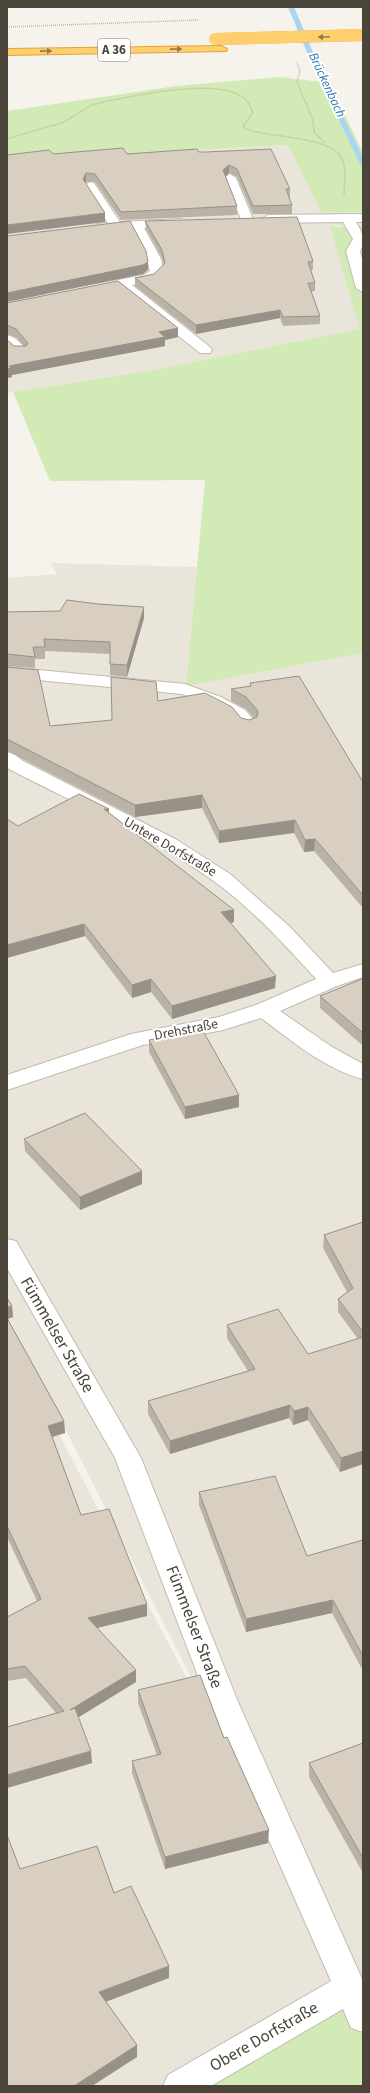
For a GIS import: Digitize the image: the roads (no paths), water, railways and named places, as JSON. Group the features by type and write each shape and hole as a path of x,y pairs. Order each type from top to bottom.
{"highway":[{"name":"A 36","path":"7,43 363,36"},
{"name":"A 36","path":"7,52 222,49 363,45"}],"street":[{"path":"230,178 247,219"},
{"path":"90,186 116,226"},
{"path":"347,218 360,239 353,250 363,288"},
{"path":"234,220 363,218"},
{"path":"87,229 135,224 191,221"},
{"path":"76,292 148,278 156,272 154,258 135,224"},
{"path":"122,284 205,350"},
{"path":"7,339 20,351"},
{"path":"7,672 185,689 215,701 239,714 248,724"},
{"name":"Untere Dorfstraße","path":"7,758 170,844 223,878 282,930 329,981"},
{"name":"Drehstraße","path":"7,1083 139,1039 224,1024 264,1010 329,981 363,970"},
{"path":"264,1010 302,1037 350,1067 363,1072"},
{"name":"Fümmelser Straße","path":"7,1247 128,1458 223,1702 363,2017"},
{"name":"Obere Dorfstraße","path":"180,2086 349,1988"}],"waterway":[{"name":"Brückenbach","path":"291,7 312,57 363,164"}]}
